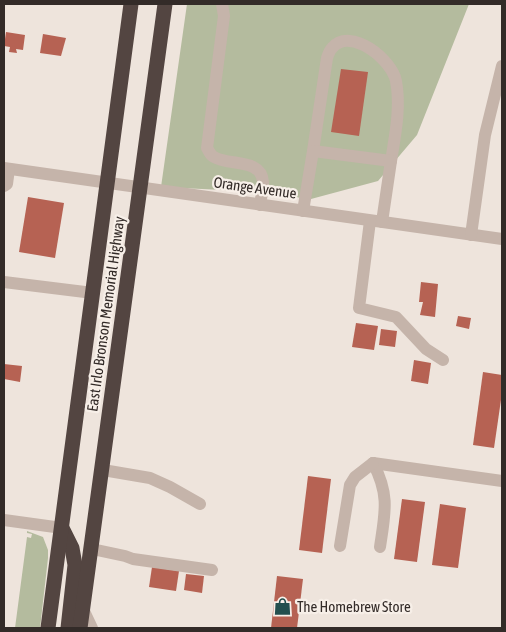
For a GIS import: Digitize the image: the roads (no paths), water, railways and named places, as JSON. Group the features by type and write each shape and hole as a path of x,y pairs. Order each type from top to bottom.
{"highway":[{"name":"East Irlo Bronson Memorial Highway","path":"48,628 131,4"},
{"name":"East Irlo Bronson Memorial Highway","path":"80,628 165,4"},
{"path":"62,528 72,548 75,565 68,628"}],"street":[{"path":"222,4 224,16 207,148 212,156 220,160 251,165 257,169 263,181 260,205"},
{"path":"303,211 327,58 332,47 340,43 351,41 359,43 382,57 394,73 398,104 391,162 358,308 396,317 426,349 443,360"},
{"path":"471,235 485,135 502,66"},
{"path":"313,150 391,162"},
{"name":"Orange Avenue","path":"6,168 502,239"},
{"path":"4,186 6,184 6,168"},
{"path":"4,282 93,293"},
{"path":"340,546 350,485 355,477 373,463 502,482"},
{"path":"373,463 381,478 385,495 385,511 380,548"},
{"path":"103,470 150,478 200,504"},
{"path":"4,520 62,528"},
{"path":"92,549 133,559 212,570"},
{"path":"83,609 92,628"}],"place":[{"name":"The Homebrew Store","path":"283,607"}]}
